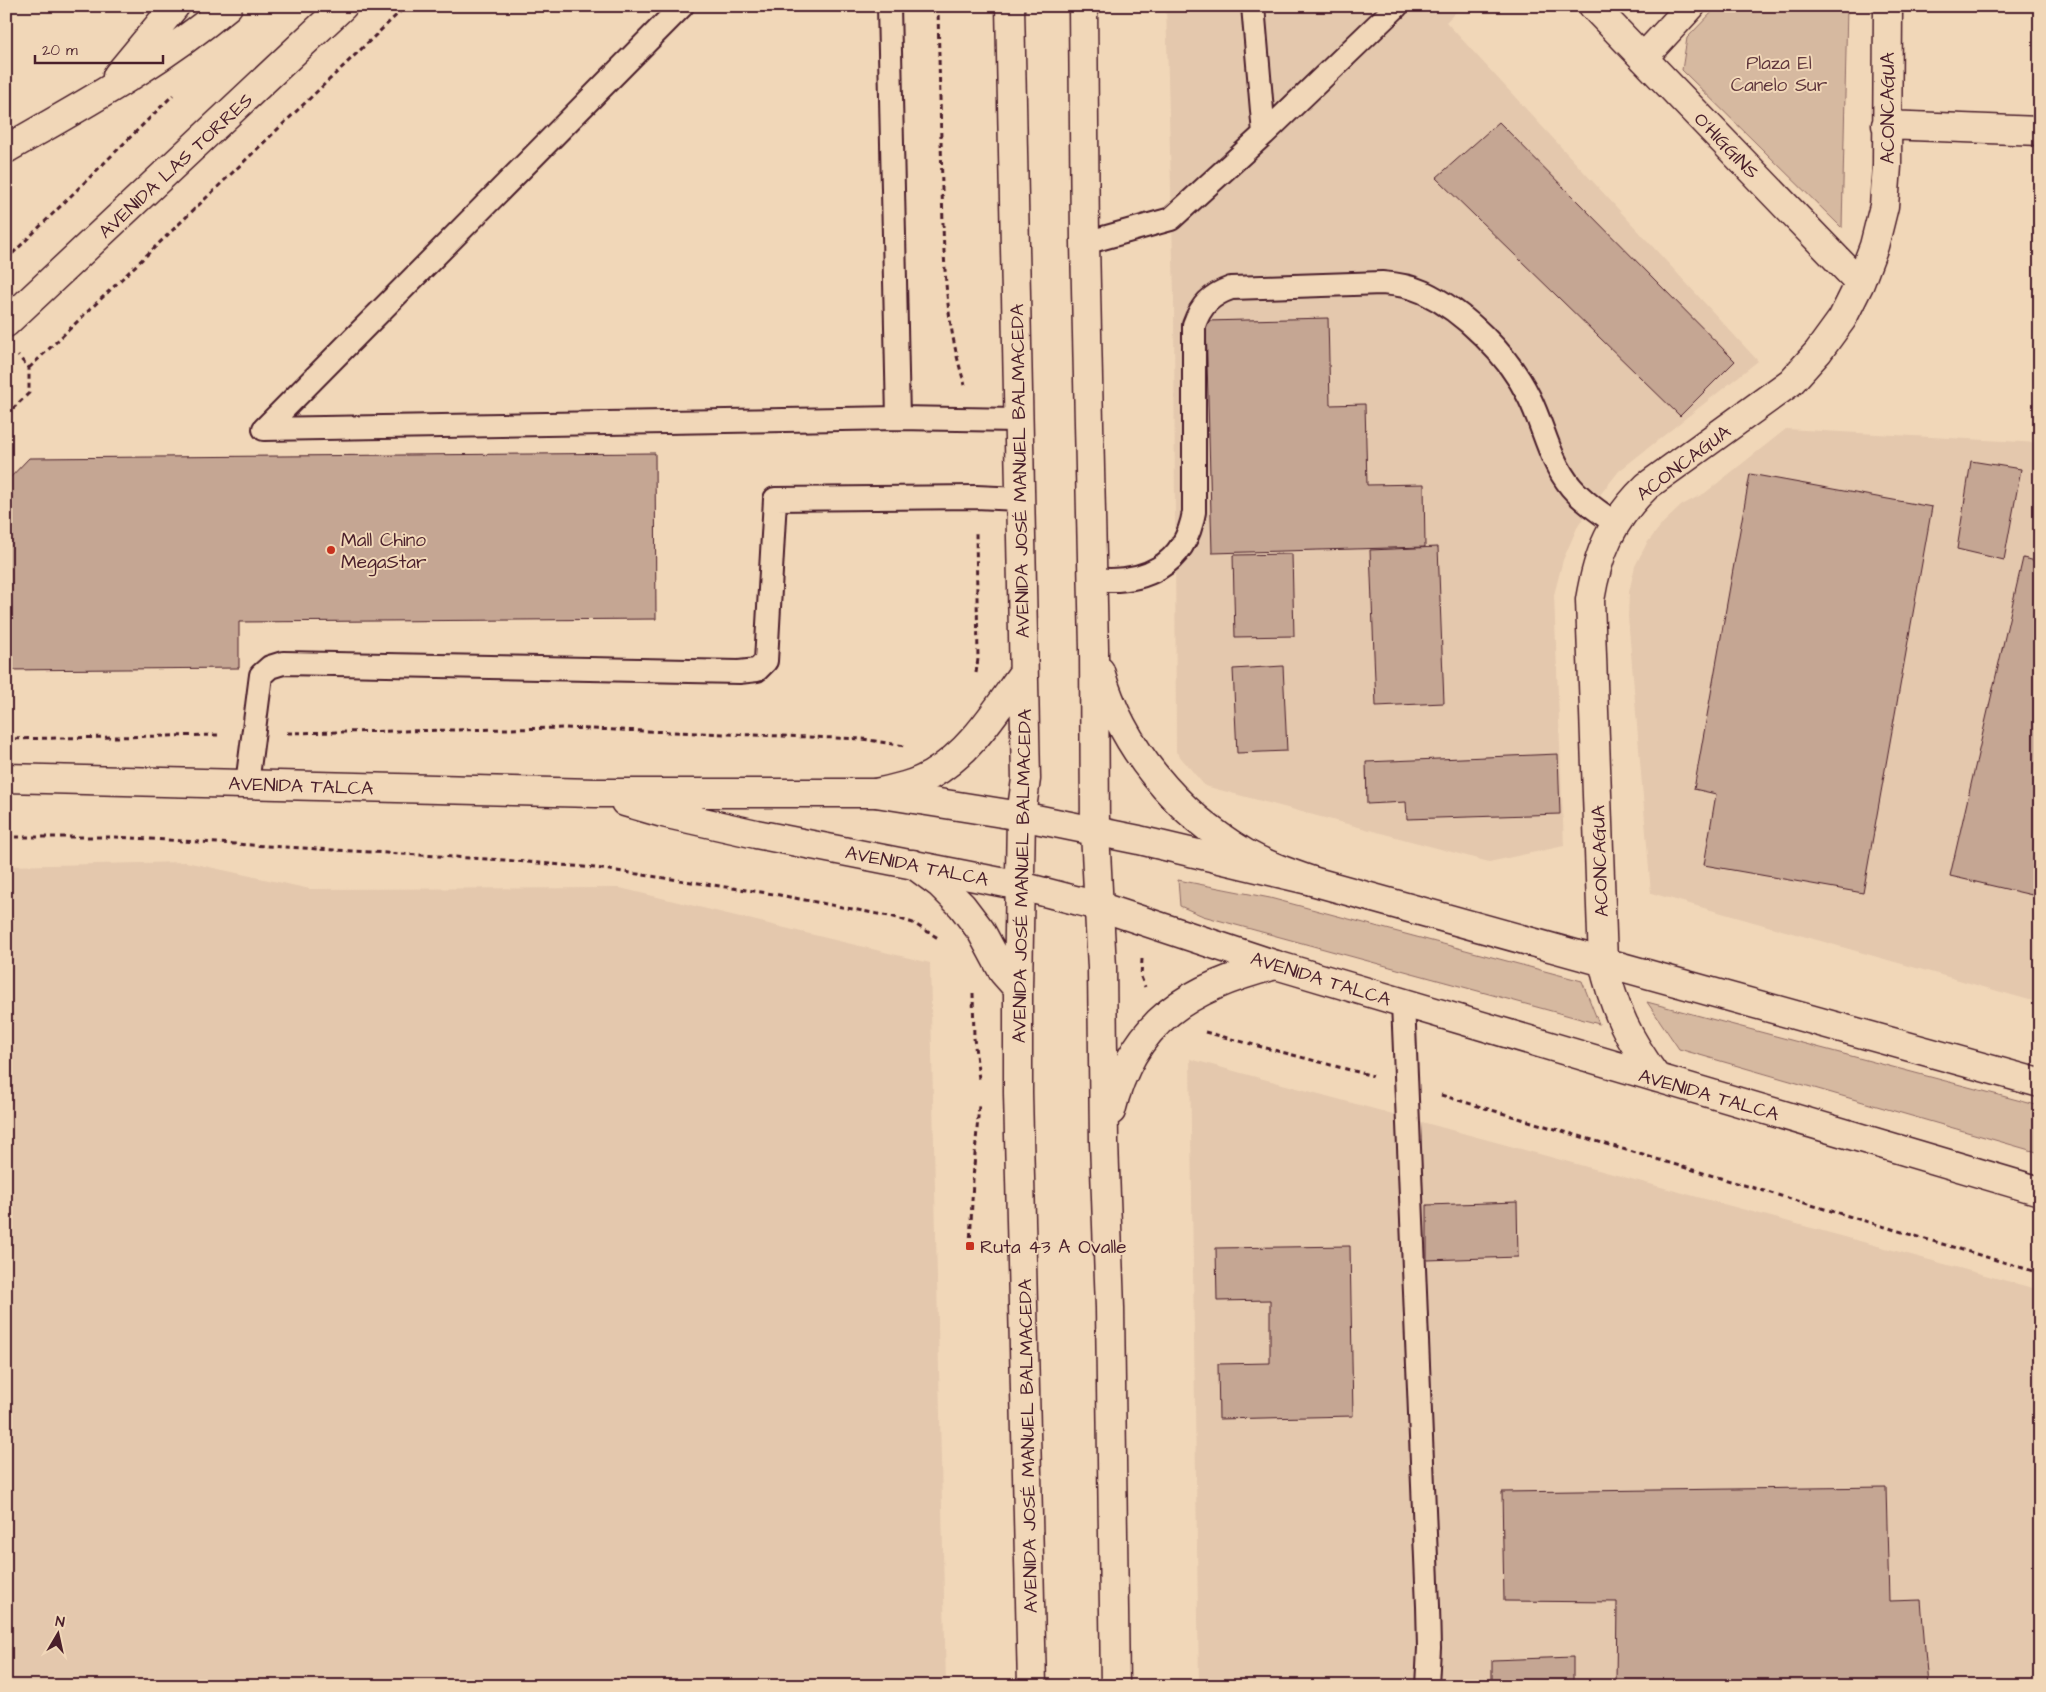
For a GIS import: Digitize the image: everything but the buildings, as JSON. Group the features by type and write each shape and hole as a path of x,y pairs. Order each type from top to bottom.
{"main road":[{"path":"103,93 175,6"},
{"path":"6,149 103,93 178,46 228,6"},
{"name":"AVENIDA LAS TORRES","path":"6,323 343,6"},
{"name":"AVENIDA JOSÉ MANUEL BALMACEDA","path":"1010,6 1017,420 1026,779 1021,816 1018,1094 1032,1686"},
{"path":"1083,6 1085,243 1094,649 1095,832 1102,968 1104,1142 1110,1308 1115,1686"},
{"name":"O'HIGGINS","path":"1593,6 1860,283"},
{"path":"1643,58 1692,6"},
{"name":"ACONCAGUA","path":"1657,1078 1630,1040 1618,1015 1603,962 1590,600 1594,573 1602,547 1629,503 1647,486 1791,382 1818,352 1842,319 1860,283 1874,246 1884,206 1887,166 1888,6"},
{"path":"1886,125 2040,131"},
{"path":"1094,649 1104,685 1120,721 1139,755 1164,786 1188,811 1216,834 1246,853 1278,869 1312,881"},
{"path":"876,793 904,786 930,776 953,759 975,738 1023,672"},
{"name":"AVENIDA TALCA","path":"6,778 595,793 876,793 1021,816 1139,840 1312,881 2040,1083"},
{"name":"AVENIDA TALCA","path":"595,793 663,813 756,834 1021,886 1098,906 1276,965 2040,1191"},
{"path":"913,864 940,884 962,906 981,931 1003,972 1018,989"},
{"path":"1104,1142 1115,1094 1123,1072 1138,1044 1159,1020 1185,1001 1214,985 1244,973 1276,965"}],"lane":[{"path":"682,6 264,429 898,418 1017,420"},
{"path":"889,6 898,418"},
{"path":"1253,6 1264,134"},
{"path":"1085,243 1171,218 1264,134 1397,6"},
{"path":"1092,579 1110,581 1129,580 1147,575 1163,566 1177,553 1187,537 1192,525 1194,512 1194,325 1198,313 1206,302 1217,293 1231,288 1382,283 1408,287 1436,299 1477,330 1501,356 1529,397 1546,444 1557,466 1571,487 1591,506 1615,523"},
{"path":"247,784 261,675 270,667 283,663 739,672 757,670 766,661 775,499 976,497 1019,499"},
{"path":"1403,1003 1428,1614 1427,1686"}],"path":[{"path":"28,368 406,6"},
{"path":"6,260 173,94"},
{"path":"6,415 29,393 28,368 17,355"},
{"path":"6,739 564,728 863,739 939,751 953,759"},
{"path":"6,837 116,837 504,860 596,868 774,894 894,917 922,927 946,944"},
{"path":"973,984 974,1038 980,1085"},
{"path":"1159,1020 1405,1084 2040,1273"},
{"path":"970,1246 979,1104"}],"shaded area":[{"path":"1166,6 1462,6 1446,22 1758,361 1619,471 1591,506 1577,528 1563,560 1554,595 1564,846 1489,862 1205,786 1176,752 1174,295"},
{"path":"1786,429 2040,443 2040,1003 1651,893 1628,617 1629,592 1635,566 1647,543 1663,523 1682,505 1705,493"},
{"path":"186,862 310,889 620,888 930,963 946,1686 6,1686 6,866"},
{"path":"1190,1059 2040,1290 2040,1686 1199,1686"}],"green space":[{"name":"Plaza El Canelo Sur","path":"1718,6 1847,6 1842,228 1682,70 1687,38"},
{"path":"1178,880 1270,898 1582,981 1599,1024 1203,916 1180,906"},
{"path":"1647,1002 2040,1106 2040,1153 1679,1049"}],"place":[{"name":"Mall Chino MegaStar","path":"331,550"},
{"name":"Ruta 43 A Ovalle","path":"970,1246"}]}
